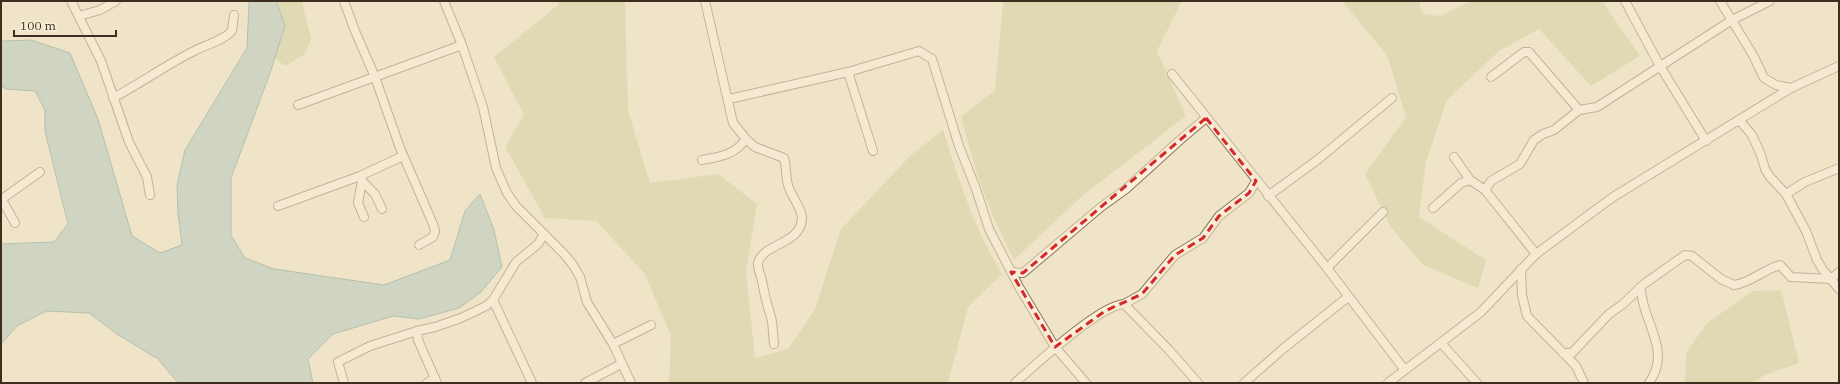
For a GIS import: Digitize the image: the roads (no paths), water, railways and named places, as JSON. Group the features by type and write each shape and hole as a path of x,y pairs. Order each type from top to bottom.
{"street":[{"path":"71,1 100,61 129,142 147,177 150,195"},
{"path":"79,16 100,10 116,1"},
{"path":"344,1 375,77 403,156 435,230 433,237 419,245"},
{"path":"444,1 462,45 483,107 496,168 507,193 516,206 573,265 580,277 587,302 612,344 631,383"},
{"path":"705,1 733,123 746,139 762,151 784,158 786,164 786,179 801,210 802,221 795,235 767,252 758,261 763,291 772,318 774,344"},
{"path":"1625,1 1660,66 1706,141"},
{"path":"1720,1 1753,55 1764,78 1776,85 1791,88"},
{"path":"1485,190 1491,181 1520,164 1534,140 1543,134 1554,130 1579,110 1589,110 1597,107 1732,20 1770,1"},
{"path":"114,98 196,49 214,44 227,37 232,31 234,16"},
{"path":"298,105 462,45"},
{"path":"728,99 848,72 919,51 932,59 959,146 976,189 989,229 1011,272 1055,347 1086,383"},
{"path":"1490,77 1524,52 1529,52 1579,110"},
{"path":"1388,383 1404,369 1442,343 1481,312 1536,254 1613,196 1706,141 1791,88 1839,66"},
{"path":"848,72 872,151"},
{"path":"1172,74 1327,268 1404,369"},
{"path":"1268,196 1316,161 1392,98"},
{"path":"1011,272 1024,273 1101,207 1126,189 1206,118"},
{"path":"1739,120 1752,135 1761,155 1765,169 1770,177 1786,194 1806,231 1817,260 1823,270 1839,289"},
{"path":"702,160 731,153 746,139"},
{"path":"278,206 361,178 403,156"},
{"path":"1454,157 1470,180 1485,190 1536,254"},
{"path":"1786,194 1805,182 1839,168"},
{"path":"15,223 1,198 40,172"},
{"path":"361,178 375,194 382,210"},
{"path":"361,178 358,203 364,217"},
{"path":"1433,208 1461,183 1470,180"},
{"path":"1015,383 1055,347 1105,311 1117,304 1124,304 1142,294 1175,255 1203,238 1219,216 1249,193 1256,181"},
{"path":"1327,268 1383,212"},
{"path":"344,383 338,362 370,346 435,327 461,318 486,306 493,300 516,262 538,244 544,234"},
{"path":"1563,353 1572,354 1600,322 1640,288 1685,255 1692,256 1721,279 1734,285 1750,281 1769,268 1780,265 1791,277 1831,279 1839,272"},
{"path":"1521,270 1522,295 1527,316 1576,366 1584,383"},
{"path":"1640,288 1643,306 1653,331 1657,350 1658,366 1656,373 1649,383"},
{"path":"1244,383 1284,348 1348,297"},
{"path":"493,300 532,383"},
{"path":"1124,304 1169,350 1198,383"},
{"path":"612,344 651,325"},
{"path":"418,331 418,340 436,381 427,383"},
{"path":"1442,343 1477,383"},
{"path":"585,383 621,364"}],"water":[{"path":"250,1 276,1 285,26 270,73 231,178 231,235 245,258 274,269 384,285 450,260 465,211 480,194 494,230 502,267 481,292 459,308 419,319 393,316 333,334 308,359 313,383 178,383 158,359 117,334 89,313 46,311 17,326 1,344 1,244 54,242 68,224 45,131 45,110 35,91 6,89 1,86 1,41 31,40 70,53 98,119 132,236 160,253 182,245 178,213 177,185 185,150 247,48"}]}
